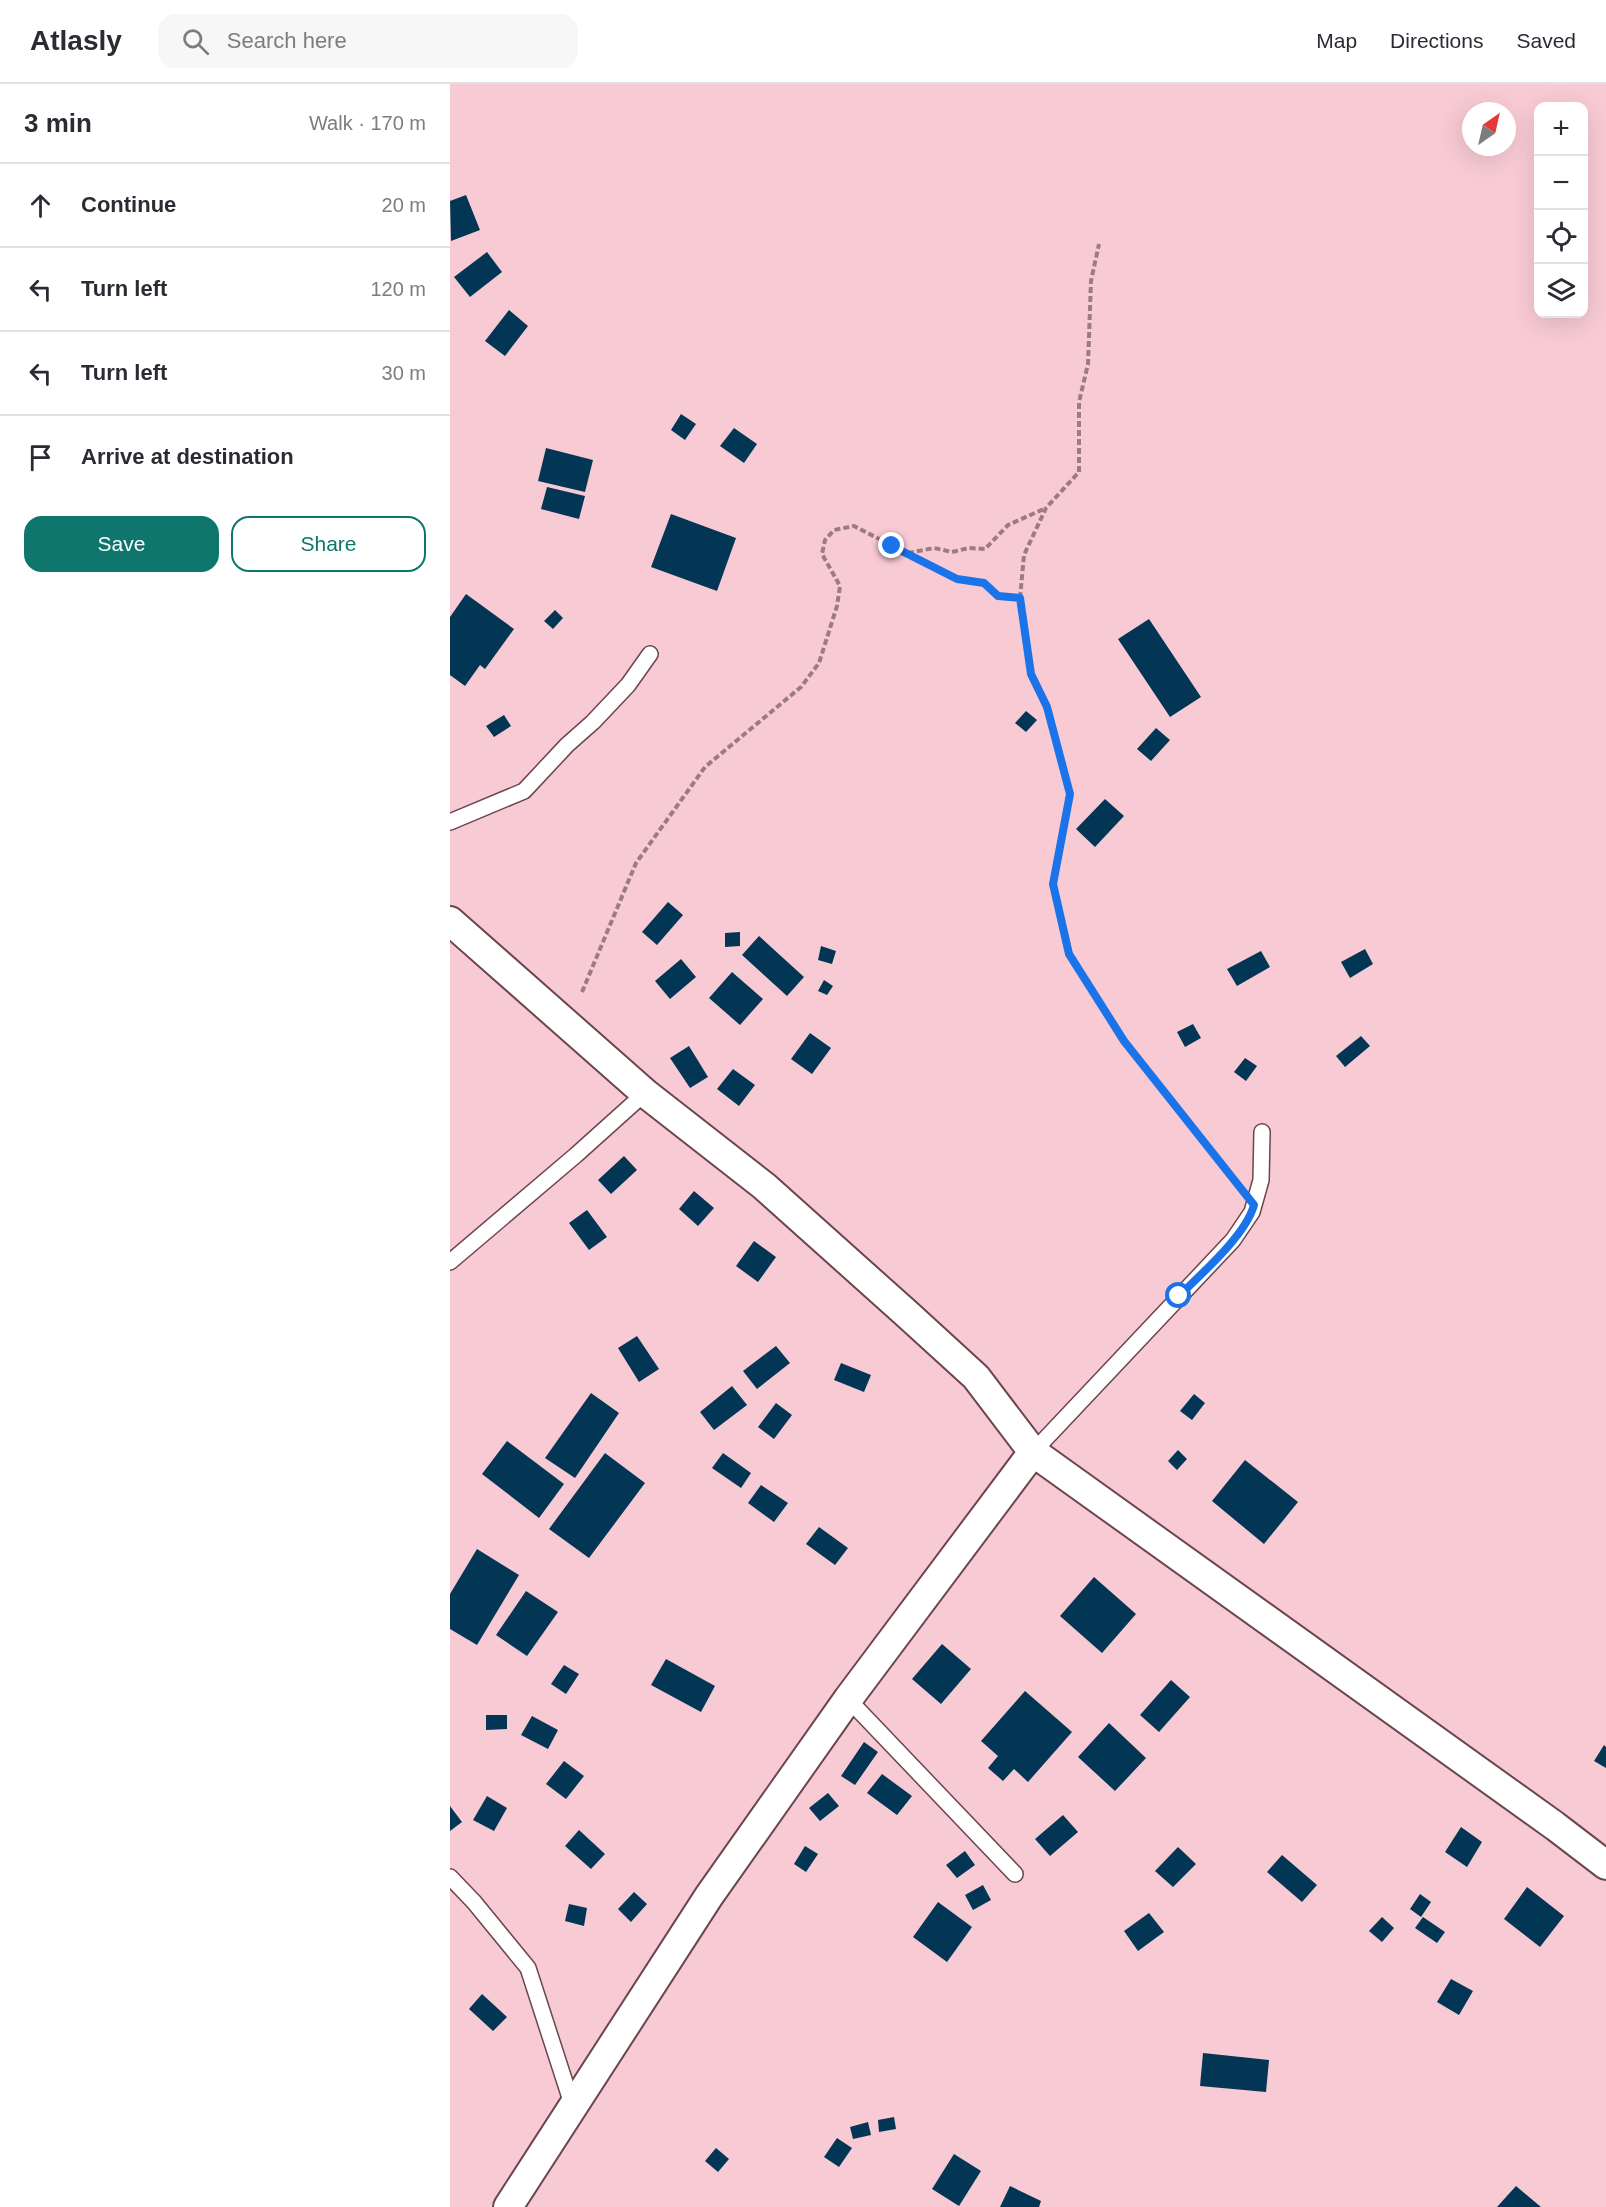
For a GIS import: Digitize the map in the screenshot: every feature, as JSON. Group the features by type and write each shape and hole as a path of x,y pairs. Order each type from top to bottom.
{"street":[{"path":"450,921 645,1093 764,1186 976,1377 1033,1452 1554,1826 1606,1866"},
{"path":"508,2207 709,1896 848,1700 1033,1452"}],"lane":[{"path":"450,822 524,790 607,708 628,685 650,654"},
{"path":"450,1262 645,1093"},
{"path":"1033,1452 1233,1240 1252,1212 1261,1180 1262,1132"},
{"path":"848,1700 1015,1874"},
{"path":"450,1877 474,1902 528,1968 573,2107"}],"path":[{"path":"1099,244 1091,281 1088,364 1079,402 1079,472 1046,508 1024,555 1020,598 1031,674 1047,707 1070,794 1053,884 1069,954 1124,1041 1254,1205"},
{"path":"907,553 934,548 952,552 969,548 985,549 1008,525 1046,508"},
{"path":"568,1026 636,863 705,767 801,687 819,663 837,606 840,586 822,554 825,540 834,530 854,526 957,579 984,583 998,596 1020,598"}],"building":[{"path":"466,195 480,230 451,241 450,201"},
{"path":"487,252 502,272 470,297 454,277"},
{"path":"509,310 528,326 505,356 485,341"},
{"path":"681,414 696,424 685,440 671,430"},
{"path":"734,428 757,444 744,463 720,446"},
{"path":"546,448 593,460 585,492 538,481"},
{"path":"547,487 585,496 579,519 541,509"},
{"path":"671,514 736,538 717,591 651,567"},
{"path":"466,594 514,629 485,669 480,665 465,686 450,675 450,617"},
{"path":"555,610 563,618 553,629 544,621"},
{"path":"1149,619 1201,697 1170,717 1118,639"},
{"path":"1026,711 1037,720 1026,732 1015,723"},
{"path":"504,715 511,726 494,737 486,726"},
{"path":"1156,728 1170,740 1151,761 1137,749"},
{"path":"1105,799 1124,816 1095,847 1076,829"},
{"path":"668,902 683,915 657,945 642,932"},
{"path":"740,932 740,946 725,947 725,933"},
{"path":"759,936 804,977 787,996 742,955"},
{"path":"821,946 836,951 832,964 818,960"},
{"path":"1365,949 1373,964 1350,978 1341,962"},
{"path":"1261,951 1270,967 1237,986 1227,969"},
{"path":"681,959 696,977 670,999 655,981"},
{"path":"732,972 763,999 740,1025 709,998"},
{"path":"824,980 833,986 827,995 818,991"},
{"path":"1193,1024 1201,1038 1185,1047 1177,1032"},
{"path":"810,1033 831,1048 812,1074 791,1059"},
{"path":"1361,1036 1370,1046 1345,1067 1336,1056"},
{"path":"689,1046 708,1077 690,1088 670,1058"},
{"path":"1245,1058 1257,1066 1246,1081 1234,1072"},
{"path":"733,1069 755,1085 739,1106 717,1089"},
{"path":"624,1156 637,1170 611,1194 598,1180"},
{"path":"694,1191 714,1208 698,1226 679,1209"},
{"path":"587,1210 607,1237 589,1250 569,1223"},
{"path":"754,1241 776,1257 758,1282 736,1266"},
{"path":"637,1336 659,1369 639,1382 618,1348"},
{"path":"776,1346 790,1363 757,1389 743,1371"},
{"path":"841,1363 871,1375 864,1392 834,1380"},
{"path":"732,1386 747,1405 714,1430 700,1412"},
{"path":"591,1393 619,1413 575,1478 545,1458"},
{"path":"1194,1394 1205,1403 1192,1420 1180,1411"},
{"path":"776,1403 792,1415 774,1439 758,1427"},
{"path":"507,1441 564,1484 539,1518 482,1474"},
{"path":"1178,1450 1187,1459 1177,1470 1168,1461"},
{"path":"605,1453 645,1483 589,1558 549,1529"},
{"path":"723,1453 751,1473 741,1488 712,1468"},
{"path":"1245,1460 1298,1502 1264,1544 1212,1501"},
{"path":"761,1485 788,1503 774,1522 748,1503"},
{"path":"819,1527 848,1548 835,1565 806,1544"},
{"path":"477,1549 519,1575 477,1645 450,1629 450,1594"},
{"path":"1094,1577 1136,1614 1102,1653 1060,1616"},
{"path":"526,1591 558,1612 527,1656 496,1635"},
{"path":"942,1644 971,1669 941,1704 912,1679"},
{"path":"666,1659 715,1686 701,1712 651,1685"},
{"path":"564,1665 579,1674 566,1694 551,1684"},
{"path":"1171,1680 1190,1697 1159,1732 1140,1715"},
{"path":"1025,1691 1072,1732 1028,1782 1014,1769 1003,1781 988,1768 998,1756 981,1741"},
{"path":"486,1715 507,1715 507,1729 486,1730"},
{"path":"532,1716 558,1730 548,1749 521,1735"},
{"path":"1109,1723 1146,1758 1115,1791 1078,1757"},
{"path":"864,1742 878,1752 855,1785 841,1776"},
{"path":"1604,1745 1606,1747 1606,1768 1594,1761"},
{"path":"564,1761 584,1776 566,1799 546,1784"},
{"path":"882,1774 912,1796 897,1815 867,1793"},
{"path":"828,1793 839,1806 820,1821 809,1808"},
{"path":"487,1796 507,1808 494,1831 473,1820"},
{"path":"450,1806 462,1822 450,1831"},
{"path":"1063,1815 1078,1832 1050,1856 1035,1839"},
{"path":"1461,1827 1482,1842 1467,1867 1445,1852"},
{"path":"579,1830 605,1854 591,1869 565,1846"},
{"path":"805,1846 818,1854 806,1872 794,1864"},
{"path":"1178,1847 1196,1864 1173,1887 1155,1871"},
{"path":"965,1851 975,1865 957,1878 946,1865"},
{"path":"1282,1855 1317,1885 1302,1902 1267,1872"},
{"path":"983,1885 991,1900 973,1910 965,1895"},
{"path":"1527,1887 1564,1916 1540,1947 1504,1919"},
{"path":"634,1892 647,1904 631,1922 618,1909"},
{"path":"1420,1894 1431,1902 1421,1917 1410,1909"},
{"path":"938,1902 972,1927 947,1962 913,1937"},
{"path":"569,1904 587,1908 584,1926 565,1921"},
{"path":"1149,1913 1164,1932 1138,1951 1124,1931"},
{"path":"1382,1917 1394,1928 1382,1942 1369,1931"},
{"path":"1423,1917 1445,1932 1437,1943 1415,1928"},
{"path":"1451,1979 1473,1991 1459,2015 1437,2002"},
{"path":"482,1994 507,2017 493,2031 469,2009"},
{"path":"1203,2053 1269,2060 1266,2092 1200,2086"},
{"path":"894,2117 896,2129 879,2132 878,2120"},
{"path":"868,2122 871,2135 853,2139 850,2127"},
{"path":"837,2138 852,2148 839,2167 824,2157"},
{"path":"716,2148 729,2159 718,2172 705,2161"},
{"path":"954,2154 981,2171 959,2206 932,2189"},
{"path":"1010,2186 1041,2201 1039,2207 1000,2207"},
{"path":"1516,2186 1541,2207 1497,2207"}],"route":[{"path":"892,546 957,579 984,583 998,596 1020,598 1031,674 1047,707 1070,794 1053,884 1069,954 1124,1041 1254,1205 1252,1212 1233,1240 1179,1296"}]}
